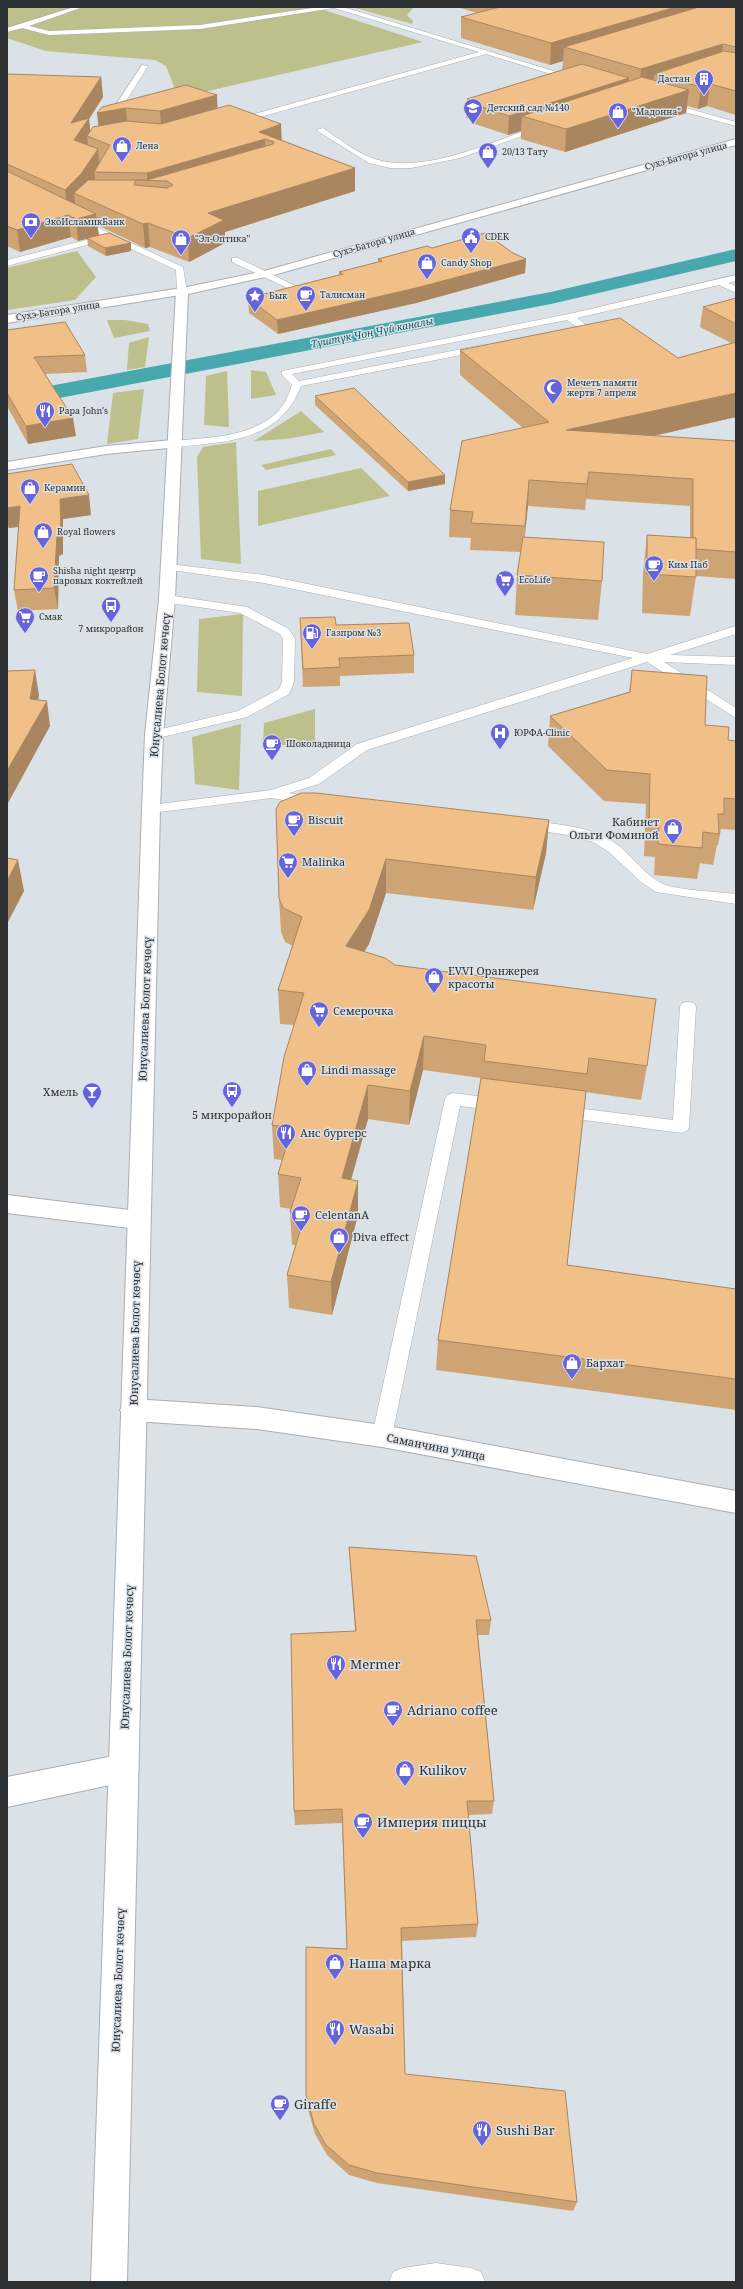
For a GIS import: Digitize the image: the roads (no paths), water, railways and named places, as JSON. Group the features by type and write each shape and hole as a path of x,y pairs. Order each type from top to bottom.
{"main road":[{"name":"Сухэ-Батора улица","path":"7,319 182,292 266,274 736,142"},
{"name":"Юнусалиева Болот көчөсү","path":"109,2282 138,1220 151,809 154,735 167,599 173,444 179,384 182,292"},
{"path":"7,466 106,450 173,444"},
{"path":"7,1204 138,1220"},
{"name":"Саманчина улица","path":"133,1410 257,1418 382,1436 736,1502"},
{"path":"7,1792 124,1768"}],"lane":[{"path":"7,30 80,7"},
{"path":"22,26 49,33 112,32 200,27 332,7"},
{"path":"336,7 587,82"},
{"path":"230,123 486,52"},
{"path":"545,70 561,65"},
{"path":"105,126 144,66"},
{"path":"660,103 736,124"},
{"path":"320,130 373,161 411,165 452,157 554,123"},
{"path":"68,217 180,269 182,292"},
{"path":"7,263 109,237"},
{"path":"236,260 299,290"},
{"path":"297,384 285,373 569,317 736,278"},
{"path":"720,282 736,290"},
{"path":"554,334 585,328 569,317"},
{"path":"297,384 491,346"},
{"path":"173,444 236,437 252,432 278,417 288,407 294,395 297,384"},
{"path":"168,567 264,580 650,658 736,661"},
{"path":"154,735 242,714 284,691 288,682 289,639 285,632 243,610 167,599"},
{"path":"151,809 270,794 314,781 362,747 736,630"},
{"path":"650,658 736,714"},
{"path":"270,794 327,803"},
{"path":"514,824 569,830 607,844 650,883 661,888 736,899"},
{"path":"540,1110 681,1127 688,1007"},
{"path":"382,1436 453,1099 516,1107"},
{"path":"404,2282 436,2277 471,2282"}],"waterway":[{"name":"Түштүк Чоң Чүй каналы","path":"7,401 551,298 736,255"}],"place":[{"name":"Дастан","path":"704,96"},
{"name":"Детский сад №140","path":"473,125"},
{"name":"\"Мадонна\"","path":"618,129"},
{"name":"Лена","path":"122,163"},
{"name":"20/13 Тату","path":"488,169"},
{"name":"ЭкоИсламикБанк","path":"31,239"},
{"name":"CDEK","path":"471,254"},
{"name":"\"Эл-Оптика\"","path":"181,256"},
{"name":"Candy Shop","path":"427,280"},
{"name":"Талисман","path":"306,312"},
{"name":"Бык","path":"255,313"},
{"name":"Мечеть памяти жертв 7 апреля","path":"553,405"},
{"name":"Papa John's","path":"45,428"},
{"name":"Керамин","path":"30,505"},
{"name":"Royal flowers","path":"43,549"},
{"name":"Ким Паб","path":"654,582"},
{"name":"Shisha night центр паровых коктейлей","path":"39,593"},
{"name":"EcoLife","path":"505,597"},
{"name":"7 микрорайон","path":"111,623"},
{"name":"Смак","path":"25,634"},
{"name":"Газпром №3","path":"312,650"},
{"name":"ЮРФА-Clinic","path":"500,750"},
{"name":"Шоколадница","path":"272,761"},
{"name":"Biscuit","path":"294,837"},
{"name":"Кабинет Ольги Фоминой","path":"673,845"},
{"name":"Malinka","path":"288,879"},
{"name":"EVVI Оранжерея красоты","path":"434,994"},
{"name":"Семерочка","path":"319,1028"},
{"name":"Lindi massage","path":"307,1087"},
{"name":"5 микрорайон","path":"232,1108"},
{"name":"Хмель","path":"92,1109"},
{"name":"Анс бургерс","path":"286,1150"},
{"name":"CelentanA","path":"301,1232"},
{"name":"Diva effect","path":"339,1254"},
{"name":"Бархат","path":"572,1380"},
{"name":"Mermer","path":"336,1681"},
{"name":"Adriano coffee","path":"393,1727"},
{"name":"Kulikov","path":"405,1787"},
{"name":"Империя пиццы","path":"363,1839"},
{"name":"Наша марка","path":"335,1980"},
{"name":"Wasabi","path":"335,2046"},
{"name":"Giraffe","path":"280,2121"},
{"name":"Sushi Bar","path":"482,2147"}]}
